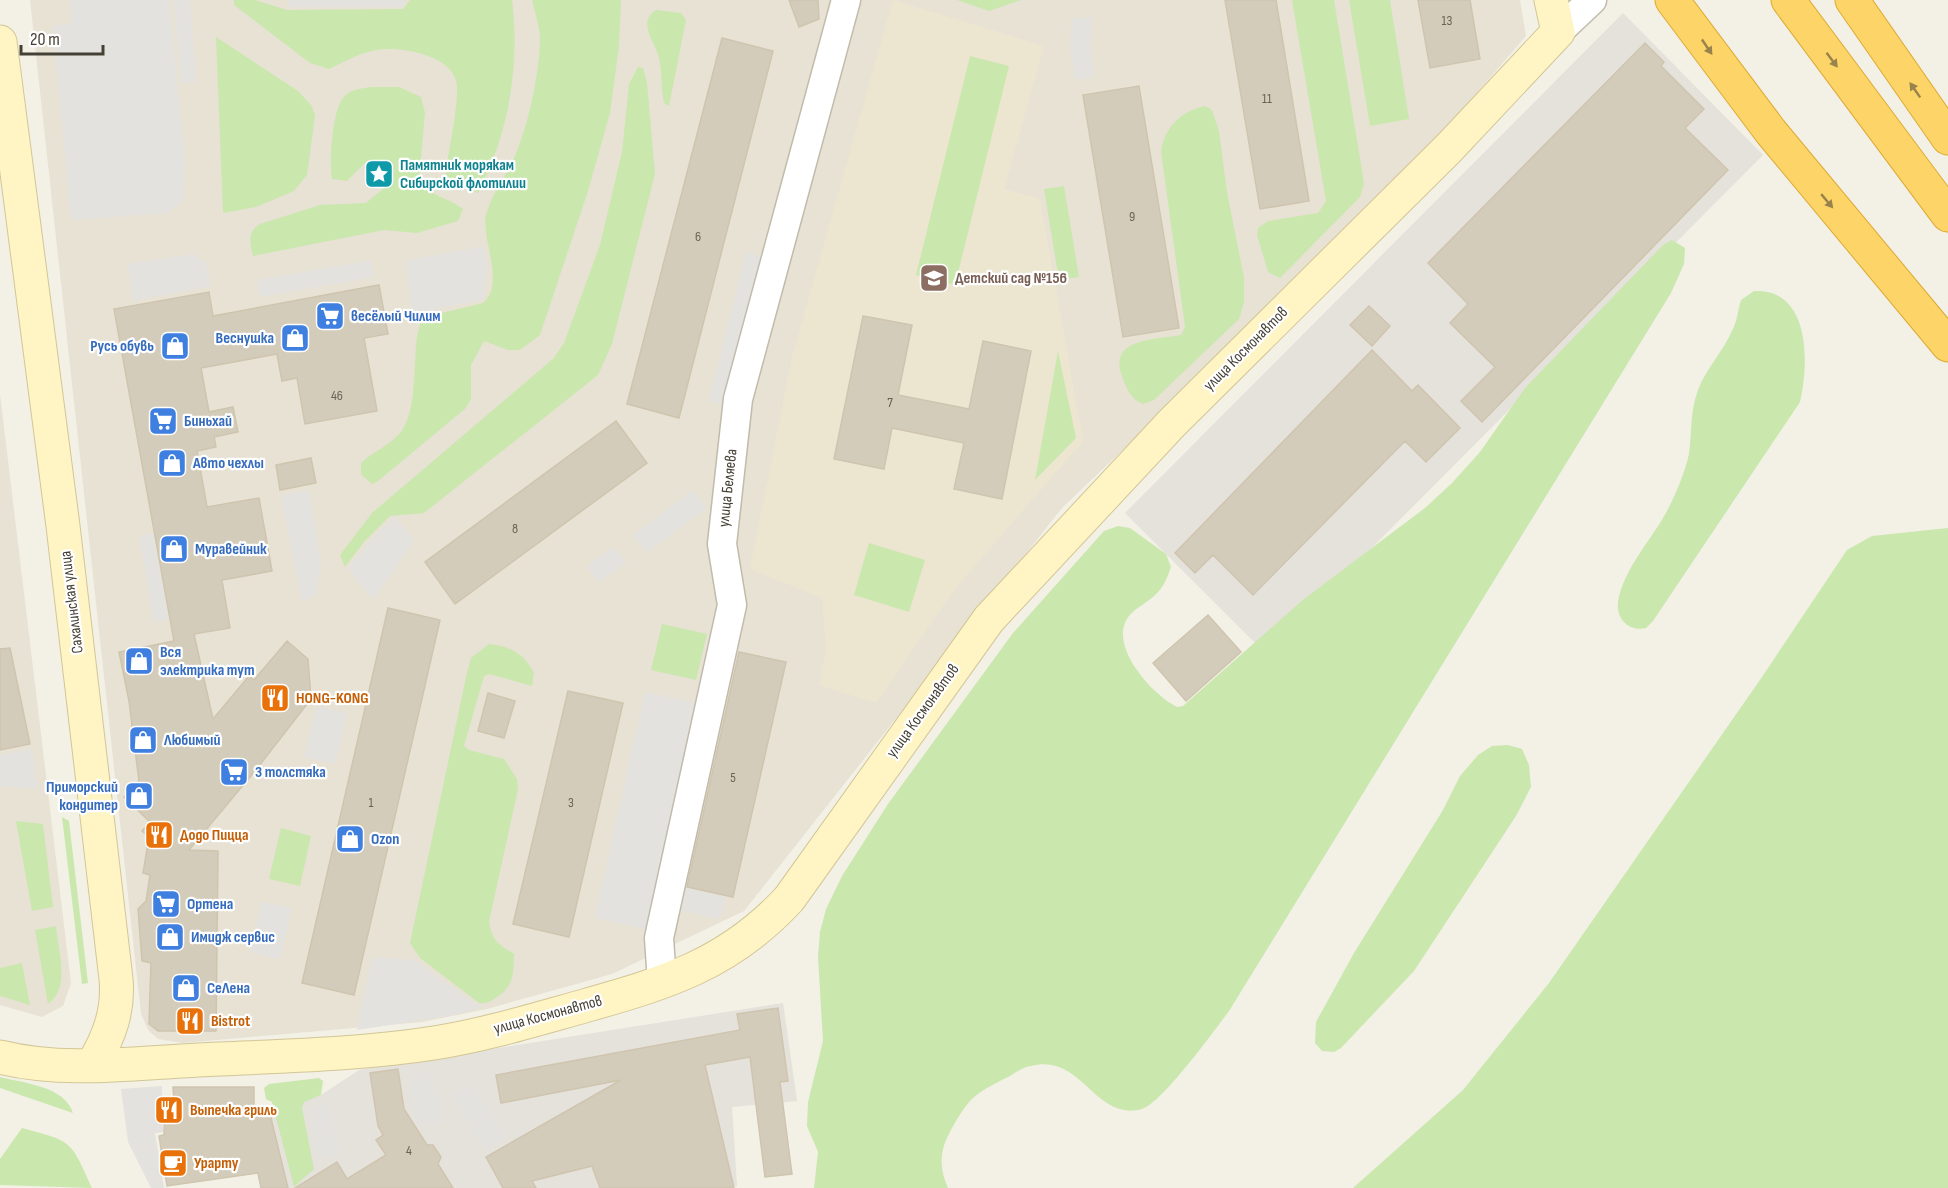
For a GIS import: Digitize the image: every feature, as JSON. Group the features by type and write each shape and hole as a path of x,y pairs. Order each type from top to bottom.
{"highway":[{"path":"1672,0 1770,132 1948,345"},
{"path":"1852,0 1948,138"},
{"path":"1792,7 1948,215"}],"main road":[{"path":"1551,0 1558,32"},
{"name":"улица Космонавтов","path":"93,1064 286,1055 426,1044 535,1020 662,982 712,962 764,927 821,858 860,798 989,619 1172,423 1449,148 1558,32"},
{"name":"Сахалинская улица","path":"0,42 63,525 116,979 116,1009 107,1040 93,1064"},
{"path":"0,1057 38,1065 93,1064"}],"street":[{"name":"улица Беляева","path":"662,982 659,938 732,605 722,544 738,399 846,0"},
{"path":"1558,32 1592,0"}],"shaded area":[{"path":"30,0 1520,0 1526,36 1383,201 1062,508 744,911 612,974 487,1009 422,1022 183,1043 158,1039 148,1030 141,1014"},
{"path":"70,0 169,0 185,162 183,200 168,213 71,220 53,26 72,24"},
{"path":"174,0 190,0 196,82 181,83"},
{"path":"288,0 405,0 404,7 288,7"},
{"name":"Детский сад №156","path":"893,0 1044,46 1004,189 1040,199 1083,441 954,590 876,703 819,685 826,650 822,598 750,569 792,357"},
{"path":"1623,13 1763,155 1266,654 1125,513"},
{"path":"1091,17 1090,47 1094,77 1075,80 1070,48 1072,19"},
{"path":"484,246 487,264 483,300 412,313 406,260"},
{"path":"746,252 768,258 730,406 709,401"},
{"path":"194,254 206,263 211,286 133,301 128,264"},
{"path":"371,260 374,277 260,297 257,280"},
{"path":"0,394 71,983 63,1006 42,1017 0,1005"},
{"path":"309,490 321,565 315,596 302,601 281,495"},
{"path":"693,490 706,508 646,553 633,535"},
{"path":"395,516 414,541 373,600 348,568 367,544"},
{"path":"153,533 169,620 154,622 139,536"},
{"path":"614,547 626,563 598,583 587,566"},
{"path":"645,692 696,703 646,929 595,918"},
{"path":"317,706 347,713 335,764 304,757"},
{"path":"32,749 37,789 0,786 0,755"},
{"path":"683,887 725,897 720,919 678,910"},
{"path":"262,901 292,908 280,959 250,952"},
{"path":"372,957 415,960 481,1008 448,1016 357,1030"},
{"path":"783,1003 797,1101 732,1107 737,1186 731,1188 261,1188 249,1135 255,1116 321,1095 359,1070"},
{"path":"430,1071 443,1120 421,1129 416,1119 410,1075"},
{"path":"472,1084 505,1138 485,1150 452,1096"},
{"path":"162,1086 163,1132 155,1133 164,1188 151,1188 128,1142 121,1089"},
{"path":"328,1103 340,1153 319,1158 307,1109"}],"green space":[{"path":"234,0 255,0 287,10 403,9 410,0 512,0 514,50 510,99 498,147 478,193 445,178 457,96 454,75 447,67 437,60 412,51 386,49 364,53 329,69 310,63 234,5"},
{"path":"532,0 621,0 619,46 610,113 588,191 540,335 520,350 508,350 484,341 471,365 471,399 466,408 372,484 361,474 361,463 397,436 408,419 412,403 420,325 425,317 483,303 490,295 493,273 485,225 486,215 492,198 515,156 530,109 538,67 540,35"},
{"path":"957,0 1021,0 989,11"},
{"path":"1292,0 1334,0 1364,183 1360,197 1280,278 1268,272 1257,235 1258,228 1268,221 1318,213 1326,201"},
{"path":"1349,0 1390,0 1409,119 1370,126"},
{"path":"656,10 681,13 686,20 669,106 664,103 659,58 647,27 650,15"},
{"path":"216,37 298,91 311,105 315,115 307,175 294,191 256,207 223,213"},
{"path":"970,56 1009,66 955,285 916,275"},
{"path":"638,67 643,68 647,83 655,174 612,344 598,375 424,513 390,516 364,542 345,567 340,555 372,513 554,358 564,343 600,245 622,152 629,84"},
{"path":"370,87 399,87 421,97 425,113 419,179 428,190 463,209 458,221 417,233 384,230 253,256 251,234 260,224 320,205 366,203 390,183 392,175 375,160 367,161 347,181 332,179 332,136 340,104 350,92"},
{"path":"1205,106 1212,110 1219,131 1227,192 1244,278 1244,302 1239,319 1154,400 1143,404 1133,397 1126,387 1119,366 1121,356 1126,348 1135,343 1181,335 1185,327 1161,151 1166,135 1176,121 1196,108"},
{"path":"1064,186 1079,277 1059,280 1044,189"},
{"path":"1672,240 1685,248 1684,264 1671,293 1229,1011 1174,1081 1151,1104 1142,1109 1126,1110 1112,1106 1099,1098 1064,1069 1049,1065 1021,1069 974,1097 952,1128 942,1158 948,1188 814,1188 818,1152 807,1126 808,1102 823,1041 818,957 820,932 826,909 842,876 888,804 1013,633 1104,531 1118,526 1130,528 1166,554 1171,567 1165,582 1155,595 1127,618 1123,634 1130,659 1147,683 1177,707 1183,706 1304,599 1425,508 1452,483 1480,452 1525,388 1663,245"},
{"path":"1754,291 1773,293 1786,302 1796,315 1802,331 1805,368 1800,402 1653,621 1646,628 1634,628 1625,623 1619,614 1618,602 1621,589 1633,564 1664,517 1681,480 1689,454 1694,406 1701,382 1734,327 1741,300"},
{"path":"1058,351 1076,438 1035,480"},
{"path":"1948,528 1948,1188 1353,1188 1463,1090 1549,983 1762,677 1847,550 1872,536"},
{"path":"869,543 925,560 909,612 854,595"},
{"path":"662,624 707,634 696,680 651,670"},
{"path":"489,644 516,652 534,673 532,686 489,674 484,676 464,746 469,750 504,759 517,779 518,789 489,922 497,942 514,954 513,973 510,983 503,992 487,1003 479,1003 420,958 410,943 471,658"},
{"path":"1508,745 1522,749 1529,765 1531,787 1516,816 1414,971 1341,1048 1334,1052 1322,1051 1315,1043 1316,1022 1354,953 1443,810 1460,776 1478,755 1492,746"},
{"path":"62,817 69,821 88,983 82,984"},
{"path":"16,821 43,824 53,907 32,911"},
{"path":"281,828 311,836 300,886 269,879"},
{"path":"56,926 61,979 55,997 48,1004 35,930"},
{"path":"22,963 30,1005 0,996 0,968"},
{"path":"0,1077 52,1091 69,1104 73,1113 0,1088"},
{"path":"319,1078 323,1081 321,1095 304,1102 302,1108 314,1169 294,1187 272,1102 266,1099 264,1088 269,1084"},
{"path":"22,1128 51,1136 68,1145 74,1151 92,1188 0,1185 0,1159"}],"building":[{"path":"789,0 818,0 819,19 799,27"},
{"path":"1225,0 1276,0 1309,201 1260,209"},
{"path":"1418,0 1470,0 1480,59 1430,68"},
{"path":"722,38 773,51 679,418 627,404"},
{"path":"1645,43 1664,62 1661,66 1704,109 1685,128 1728,170 1482,422 1461,401 1495,367 1450,323 1468,304 1428,263"},
{"path":"1139,86 1179,328 1123,337 1083,95"},
{"path":"379,285 388,334 364,338 377,411 305,424 297,378 282,381 277,354 201,368 209,412 233,407 238,432 214,437 216,447 197,451 207,507 259,498 272,571 222,580 230,628 194,634 213,719 249,676 254,680 287,641 308,659 311,699 189,850 218,851 216,1031 158,1031 149,1024 151,963 142,961 138,909 146,901 150,875 143,873 149,837 142,831 150,822 124,797 139,781 129,701 119,652 174,641 114,309 209,292 213,316"},
{"path":"1369,306 1390,326 1372,346 1350,325"},
{"path":"863,316 912,325 898,395 969,409 983,341 1031,351 1002,499 954,489 964,443 892,428 884,469 834,459"},
{"path":"1372,350 1412,391 1418,385 1460,428 1426,462 1405,441 1253,595 1213,555 1195,573 1175,553"},
{"path":"616,421 647,463 455,604 425,562"},
{"path":"311,458 316,483 280,490 276,465"},
{"path":"388,608 440,620 354,995 302,983"},
{"path":"1208,615 1241,652 1186,701 1153,663"},
{"path":"10,648 30,744 0,750 0,649"},
{"path":"739,652 786,662 733,897 687,887"},
{"path":"568,691 623,703 569,937 513,924"},
{"path":"488,693 515,701 504,738 478,731"},
{"path":"778,1008 788,1081 780,1082 792,1174 765,1177 750,1057 705,1065 734,1188 600,1188 592,1166 532,1181 536,1188 503,1188 486,1157 621,1080 501,1103 496,1075 740,1030 737,1014"},
{"path":"398,1069 404,1109 427,1145 433,1145 441,1157 438,1164 453,1188 295,1188 337,1162 347,1179 386,1155 376,1140 383,1135 378,1126 370,1073"},
{"path":"173,1087 254,1087 254,1116 270,1114 288,1188 261,1188 258,1173 167,1186 159,1136 164,1135 165,1101 174,1101"}],"place":[{"name":"Памятник морякам Сибирской флотилии","path":"379,174"},
{"name":"Детский сад №156","path":"934,278"},
{"name":"весёлый Чилим","path":"330,316"},
{"name":"Веснушка","path":"295,338"},
{"name":"Русь обувь","path":"175,346"},
{"name":"Биньхай","path":"163,421"},
{"name":"Авто чехлы","path":"172,463"},
{"name":"Муравейник","path":"174,549"},
{"name":"Вся электрика тут","path":"139,661"},
{"name":"HONG-KONG","path":"275,698"},
{"name":"Любимый","path":"143,740"},
{"name":"3 толстяка","path":"234,772"},
{"name":"Приморский кондитер","path":"139,796"},
{"name":"Додо Пицца","path":"159,835"},
{"name":"Ozon","path":"350,839"},
{"name":"Ортена","path":"166,904"},
{"name":"Имидж сервис","path":"170,937"},
{"name":"СеЛена","path":"186,988"},
{"name":"Bistrot","path":"190,1021"},
{"name":"Выпечка гриль","path":"169,1110"},
{"name":"Урарту","path":"173,1163"}]}
